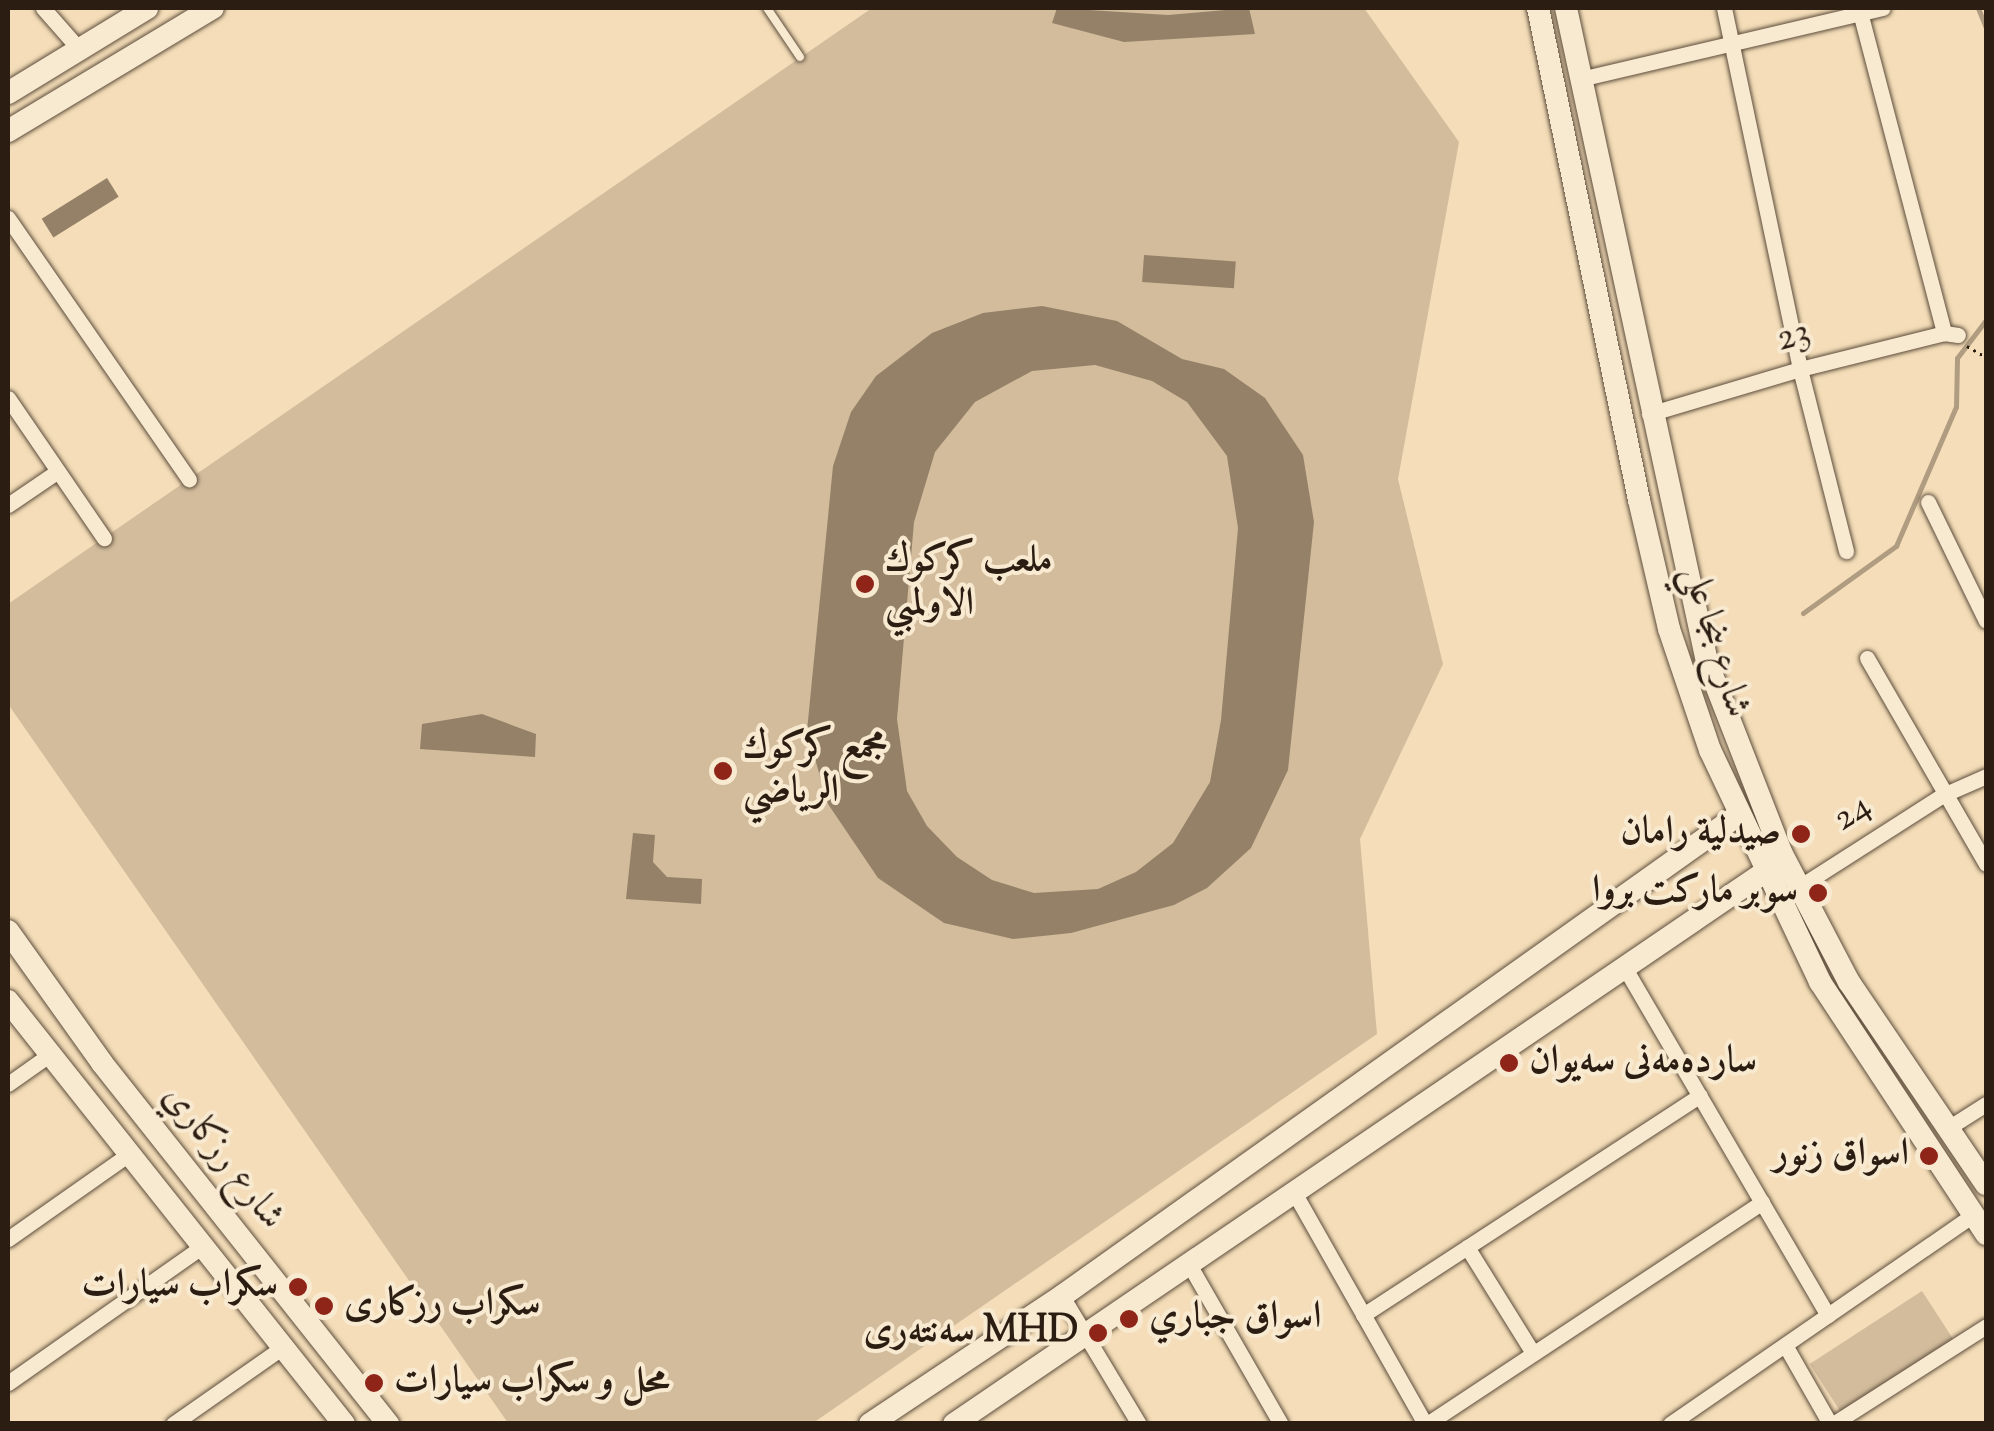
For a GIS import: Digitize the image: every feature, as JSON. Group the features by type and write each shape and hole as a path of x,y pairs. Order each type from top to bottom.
{"street":[{"path":"43,8 79,49"},
{"path":"8,93 147,8"},
{"path":"8,131 213,8"},
{"name":"شارع بنجا علي","path":"1538,8 1639,500 1670,629 1738,816 1820,982 1980,1224"},
{"name":"شارع بنجا علي","path":"1566,8 1649,414 1707,662 1799,887 1849,982 1986,1184"},
{"path":"1724,8 1800,369 1846,552"},
{"path":"1580,79 1732,47 1883,8"},
{"name":"23","path":"1649,414 1800,369 1951,334 1861,16"},
{"path":"8,218 189,479"},
{"path":"8,398 104,538"},
{"path":"8,505 58,471"},
{"path":"1639,500 1668,493"},
{"path":"1928,502 1986,622"},
{"path":"1867,658 1942,795 1986,864"},
{"name":"24","path":"1799,887 1942,795 1986,776"},
{"path":"870,1424 1062,1296 1738,816"},
{"path":"954,1424 1765,872"},
{"name":"شارع رزكاري","path":"8,932 38,978 388,1424"},
{"path":"1626,970 1828,1315"},
{"path":"8,1000 38,978"},
{"name":"شارع رزكاري","path":"8,1000 344,1424"},
{"path":"8,1084 49,1055"},
{"path":"1363,1315 1700,1095"},
{"path":"1948,1128 1986,1104"},
{"path":"8,1239 129,1154"},
{"path":"1295,1194 1426,1424 1762,1202"},
{"path":"1677,1422 1828,1315 1980,1224"},
{"path":"8,1382 202,1246"},
{"path":"1467,1246 1533,1353"},
{"path":"1190,1266 1281,1424"},
{"path":"1062,1296 1139,1424"},
{"path":"1785,1345 1832,1424 1986,1326"},
{"path":"172,1424 283,1348"}],"lane":[{"path":"767,8 800,57"}],"path":[{"path":"1974,354 1986,358"}],"shaded area":[{"name":"مجمع كركوك الرياضي","path":"872,8 1364,8 1459,142 1398,479 1443,664 1360,839 1377,1034 813,1423 508,1423 8,704 8,604"},
{"path":"1922,1291 1955,1342 1843,1415 1810,1364"}],"building":[{"path":"1057,8 1168,15 1249,8 1255,34 1124,42 1052,23"},
{"path":"107,178 119,197 53,237 42,219"},
{"path":"1144,255 1236,261 1234,288 1142,282"},
{"name":"ملعب كركوك الاولمبي","path":"1042,306 1117,321 1182,359 1224,369 1265,398 1303,455 1314,522 1288,770 1251,848 1207,888 1174,905 1071,933 1013,939 944,923 878,878 828,804 807,731 833,466 851,412 876,376 932,333 983,313","holes":["1095,365 1152,381 1187,402 1227,456 1238,528 1221,720 1210,782 1173,843 1136,872 1098,889 1034,893 992,880 957,857 927,826 907,791 897,719 914,522 935,452 975,402 1032,371"]},
{"path":"482,714 536,734 535,757 420,749 422,724"},
{"path":"633,833 655,835 653,862 667,877 702,879 701,904 626,899"}],"waterway":[{"path":"1978,8 1986,28"},
{"path":"1803,613 1896,546 1956,407 1957,358 1986,320"}],"place":[{"name":"ملعب كركوك الاولمبي","path":"865,584"},
{"name":"مجمع كركوك الرياضي","path":"723,771"},
{"name":"صيدلية رامان","path":"1801,834"},
{"name":"سوبر ماركت بروا","path":"1818,893"},
{"name":"ساردەمەنی سەیوان","path":"1509,1063"},
{"name":"اسواق زنور","path":"1929,1156"},
{"name":"سكراب سيارات","path":"298,1287"},
{"name":"سكراب رزكارى","path":"324,1306"},
{"name":"اسواق جباري","path":"1129,1319"},
{"name":"سەنتەری MHD","path":"1098,1333"},
{"name":"محل و سكراب سيارات","path":"374,1383"}]}
